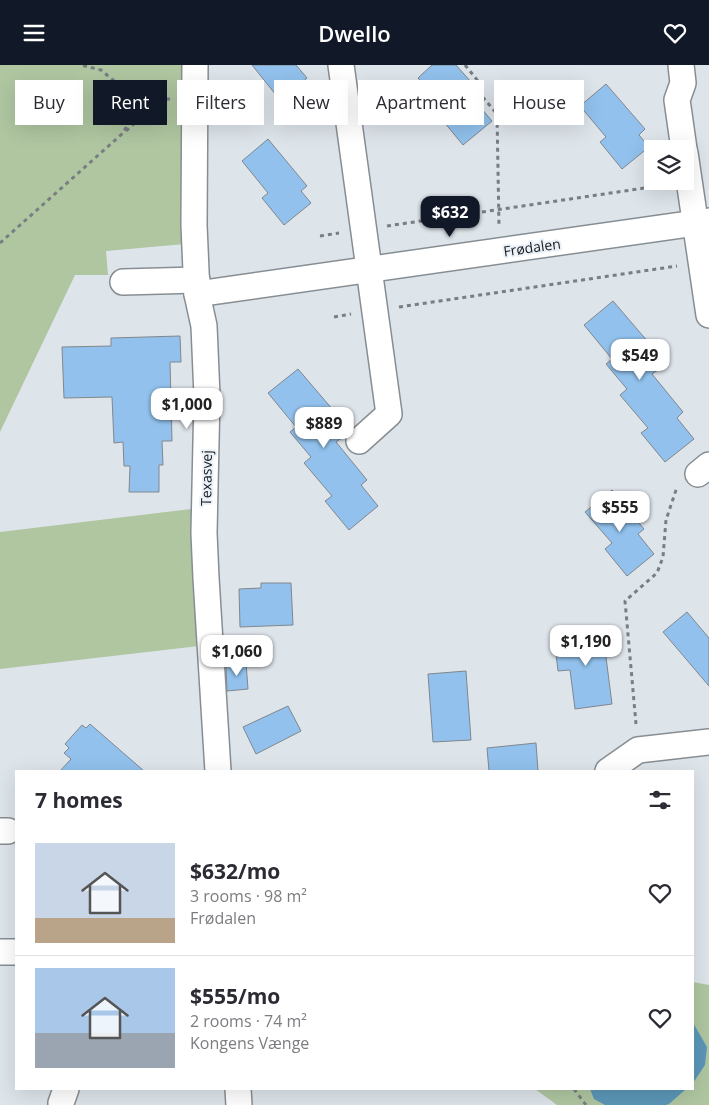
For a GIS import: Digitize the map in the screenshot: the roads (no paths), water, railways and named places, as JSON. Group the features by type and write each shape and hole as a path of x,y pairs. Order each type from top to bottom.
{"street":[{"name":"Texasvej","path":"195,65 194,225 197,287 204,325 207,387 204,533 218,770"},
{"path":"340,65 389,415 359,441"},
{"path":"681,65 683,83 677,100 683,140"},
{"path":"692,190 702,222 701,263 709,315"},
{"name":"Frødalen","path":"123,282 197,287 369,270 702,222"},
{"path":"609,770 638,750 709,742"},
{"path":"0,952 15,952"},
{"path":"238,1090 239,1105"}],"water":[{"path":"694,1024 707,1047 705,1065 694,1082"},
{"path":"590,1090 685,1090 666,1105 605,1105 594,1099"}]}
